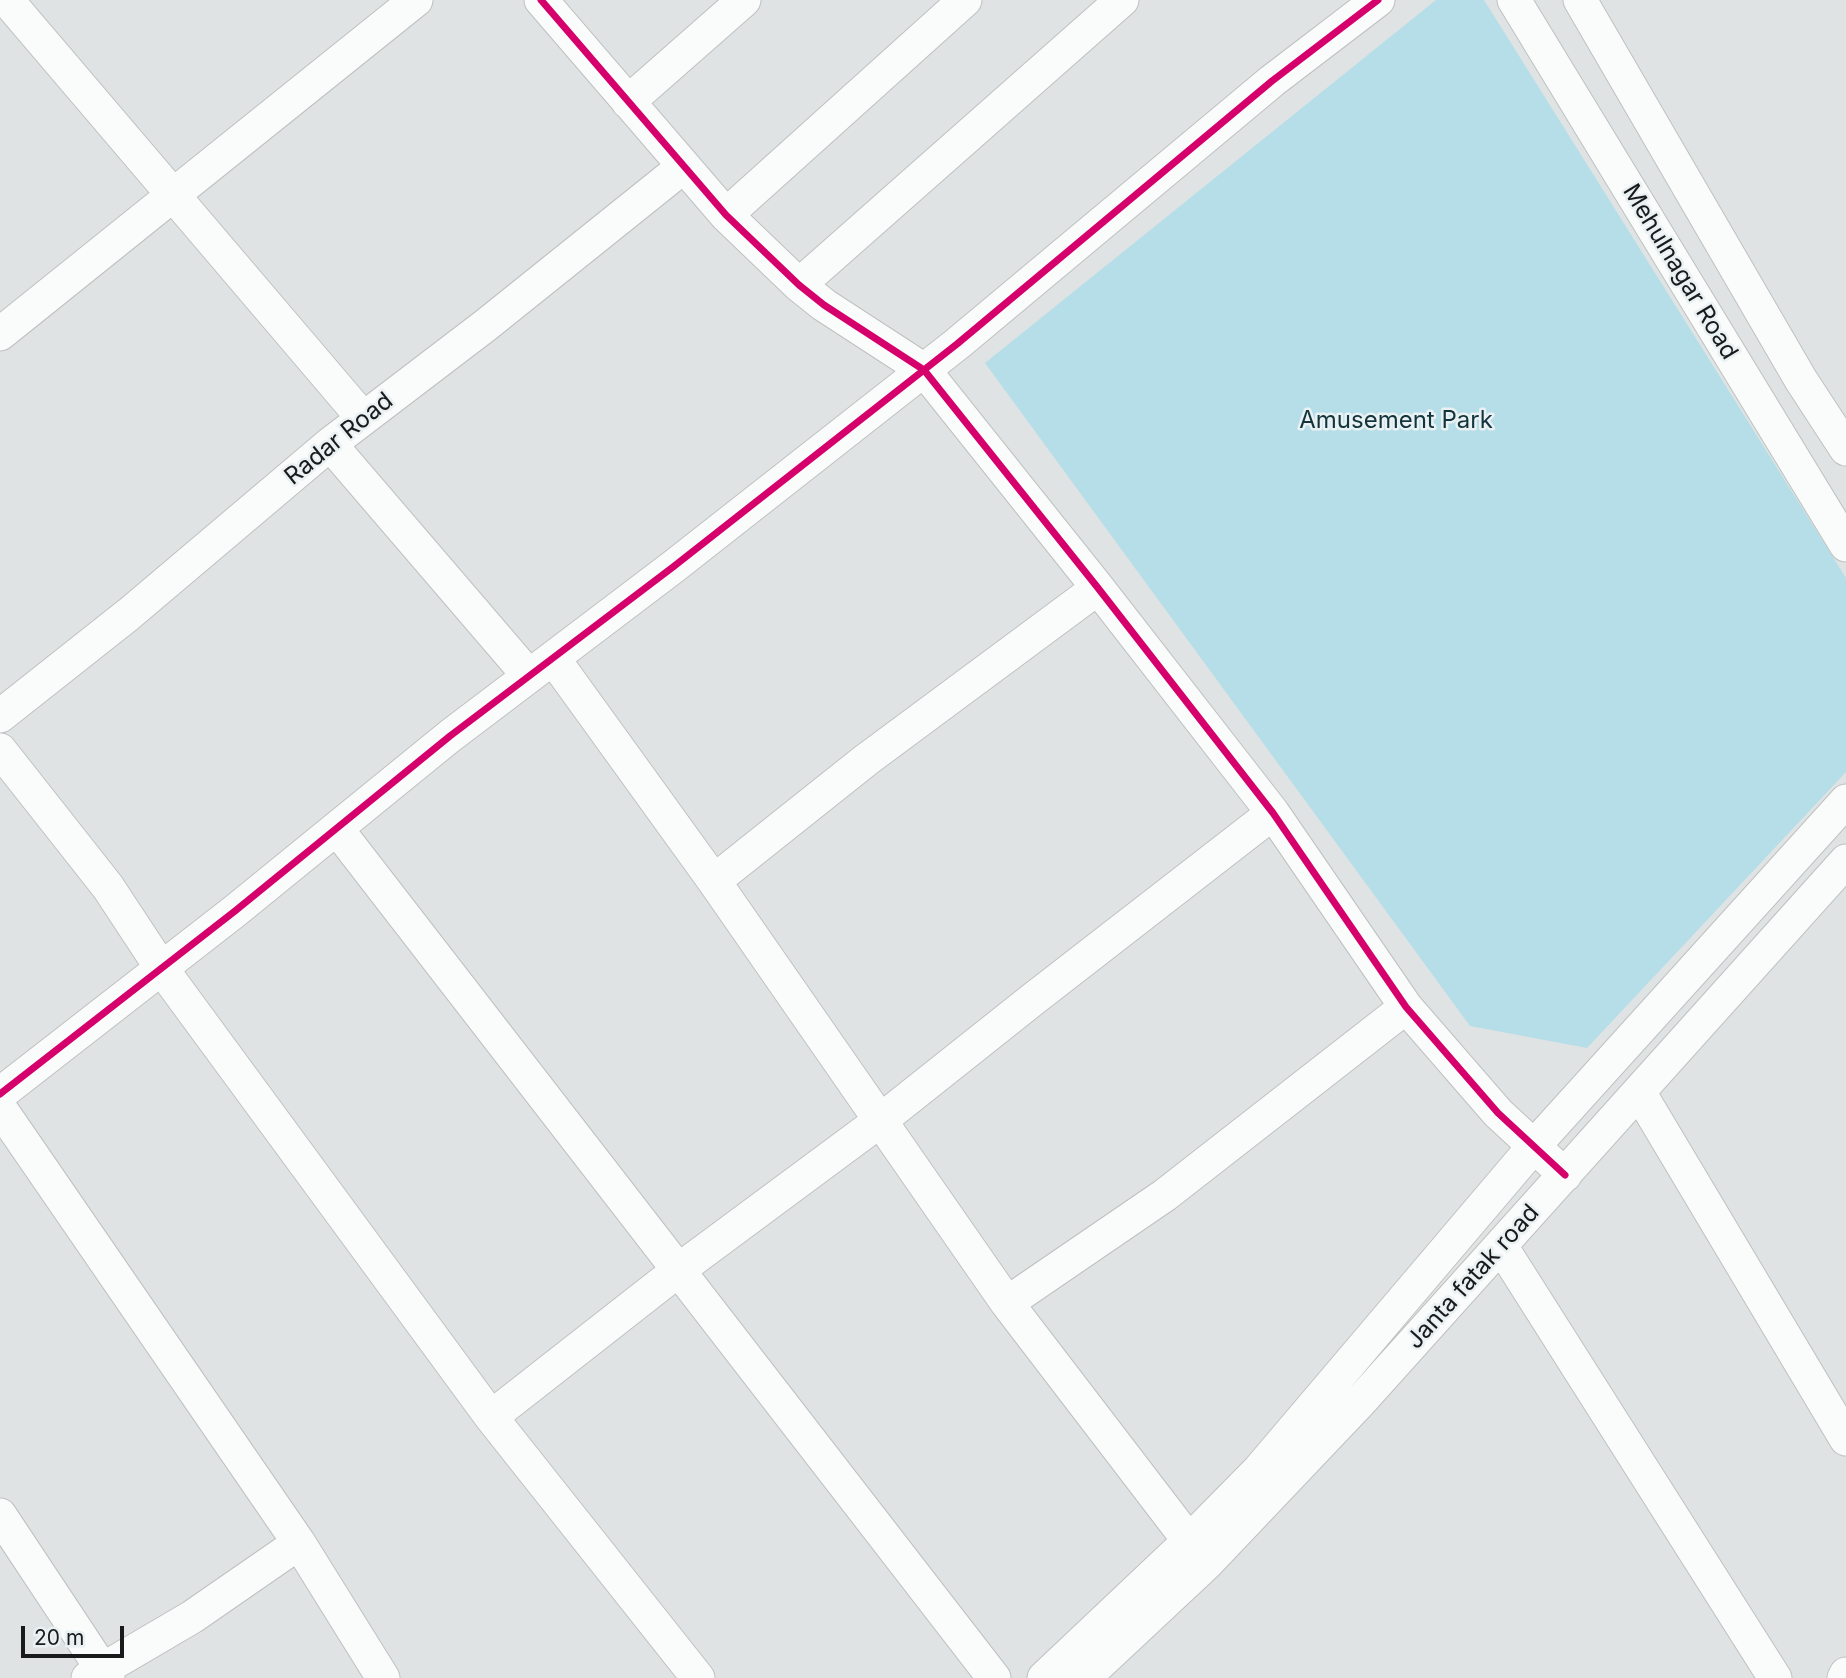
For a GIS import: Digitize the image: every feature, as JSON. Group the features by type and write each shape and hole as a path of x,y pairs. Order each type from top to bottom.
{"street":[{"path":"7,0 363,418"},
{"path":"0,334 416,0"},
{"path":"541,0 726,215 799,285 824,305 924,370 1273,813 1406,1007 1498,1113 1565,1175"},
{"path":"628,102 744,0"},
{"path":"726,215 964,0"},
{"path":"0,1094 162,969 450,736 673,567 924,370 1272,81 1378,0"},
{"name":"Mehulnagar Road","path":"1514,0 1846,545"},
{"name":"Mehulnagar Road","path":"1580,0 1801,380 1846,449"},
{"path":"799,285 1120,1"},
{"name":"Radar Road","path":"0,716 129,614 330,444 486,325 683,166"},
{"path":"330,444 541,667 714,881 1007,1303 1198,1552"},
{"path":"714,881 866,760 1098,588"},
{"path":"0,750 100,877 162,969 491,1417 698,1678"},
{"path":"1044,1678 1198,1552 1259,1470 1534,1146 1846,801"},
{"path":"491,1417 680,1269 881,1120 1273,813"},
{"path":"337,829 994,1678"},
{"name":"Janta fatak road","path":"1084,1678 1198,1552 1368,1393 1846,861"},
{"path":"1007,1303 1165,1195 1406,1007"},
{"path":"1639,1092 1846,1439"},
{"path":"0,1108 299,1544 383,1678"},
{"path":"1501,1246 1776,1678"},
{"path":"0,1515 100,1675 192,1617 299,1544"}],"green space":[{"name":"Amusement Park","path":"1436,0 1484,0 1846,578 1846,772 1587,1048 1470,1026 985,363"}],"cycle path":[{"path":"541,0 726,215 799,285 824,305 924,370 1273,813 1406,1007 1498,1113 1565,1175"},
{"path":"0,1094 235,911 450,736 673,567 957,344 1272,81 1378,0"}]}
